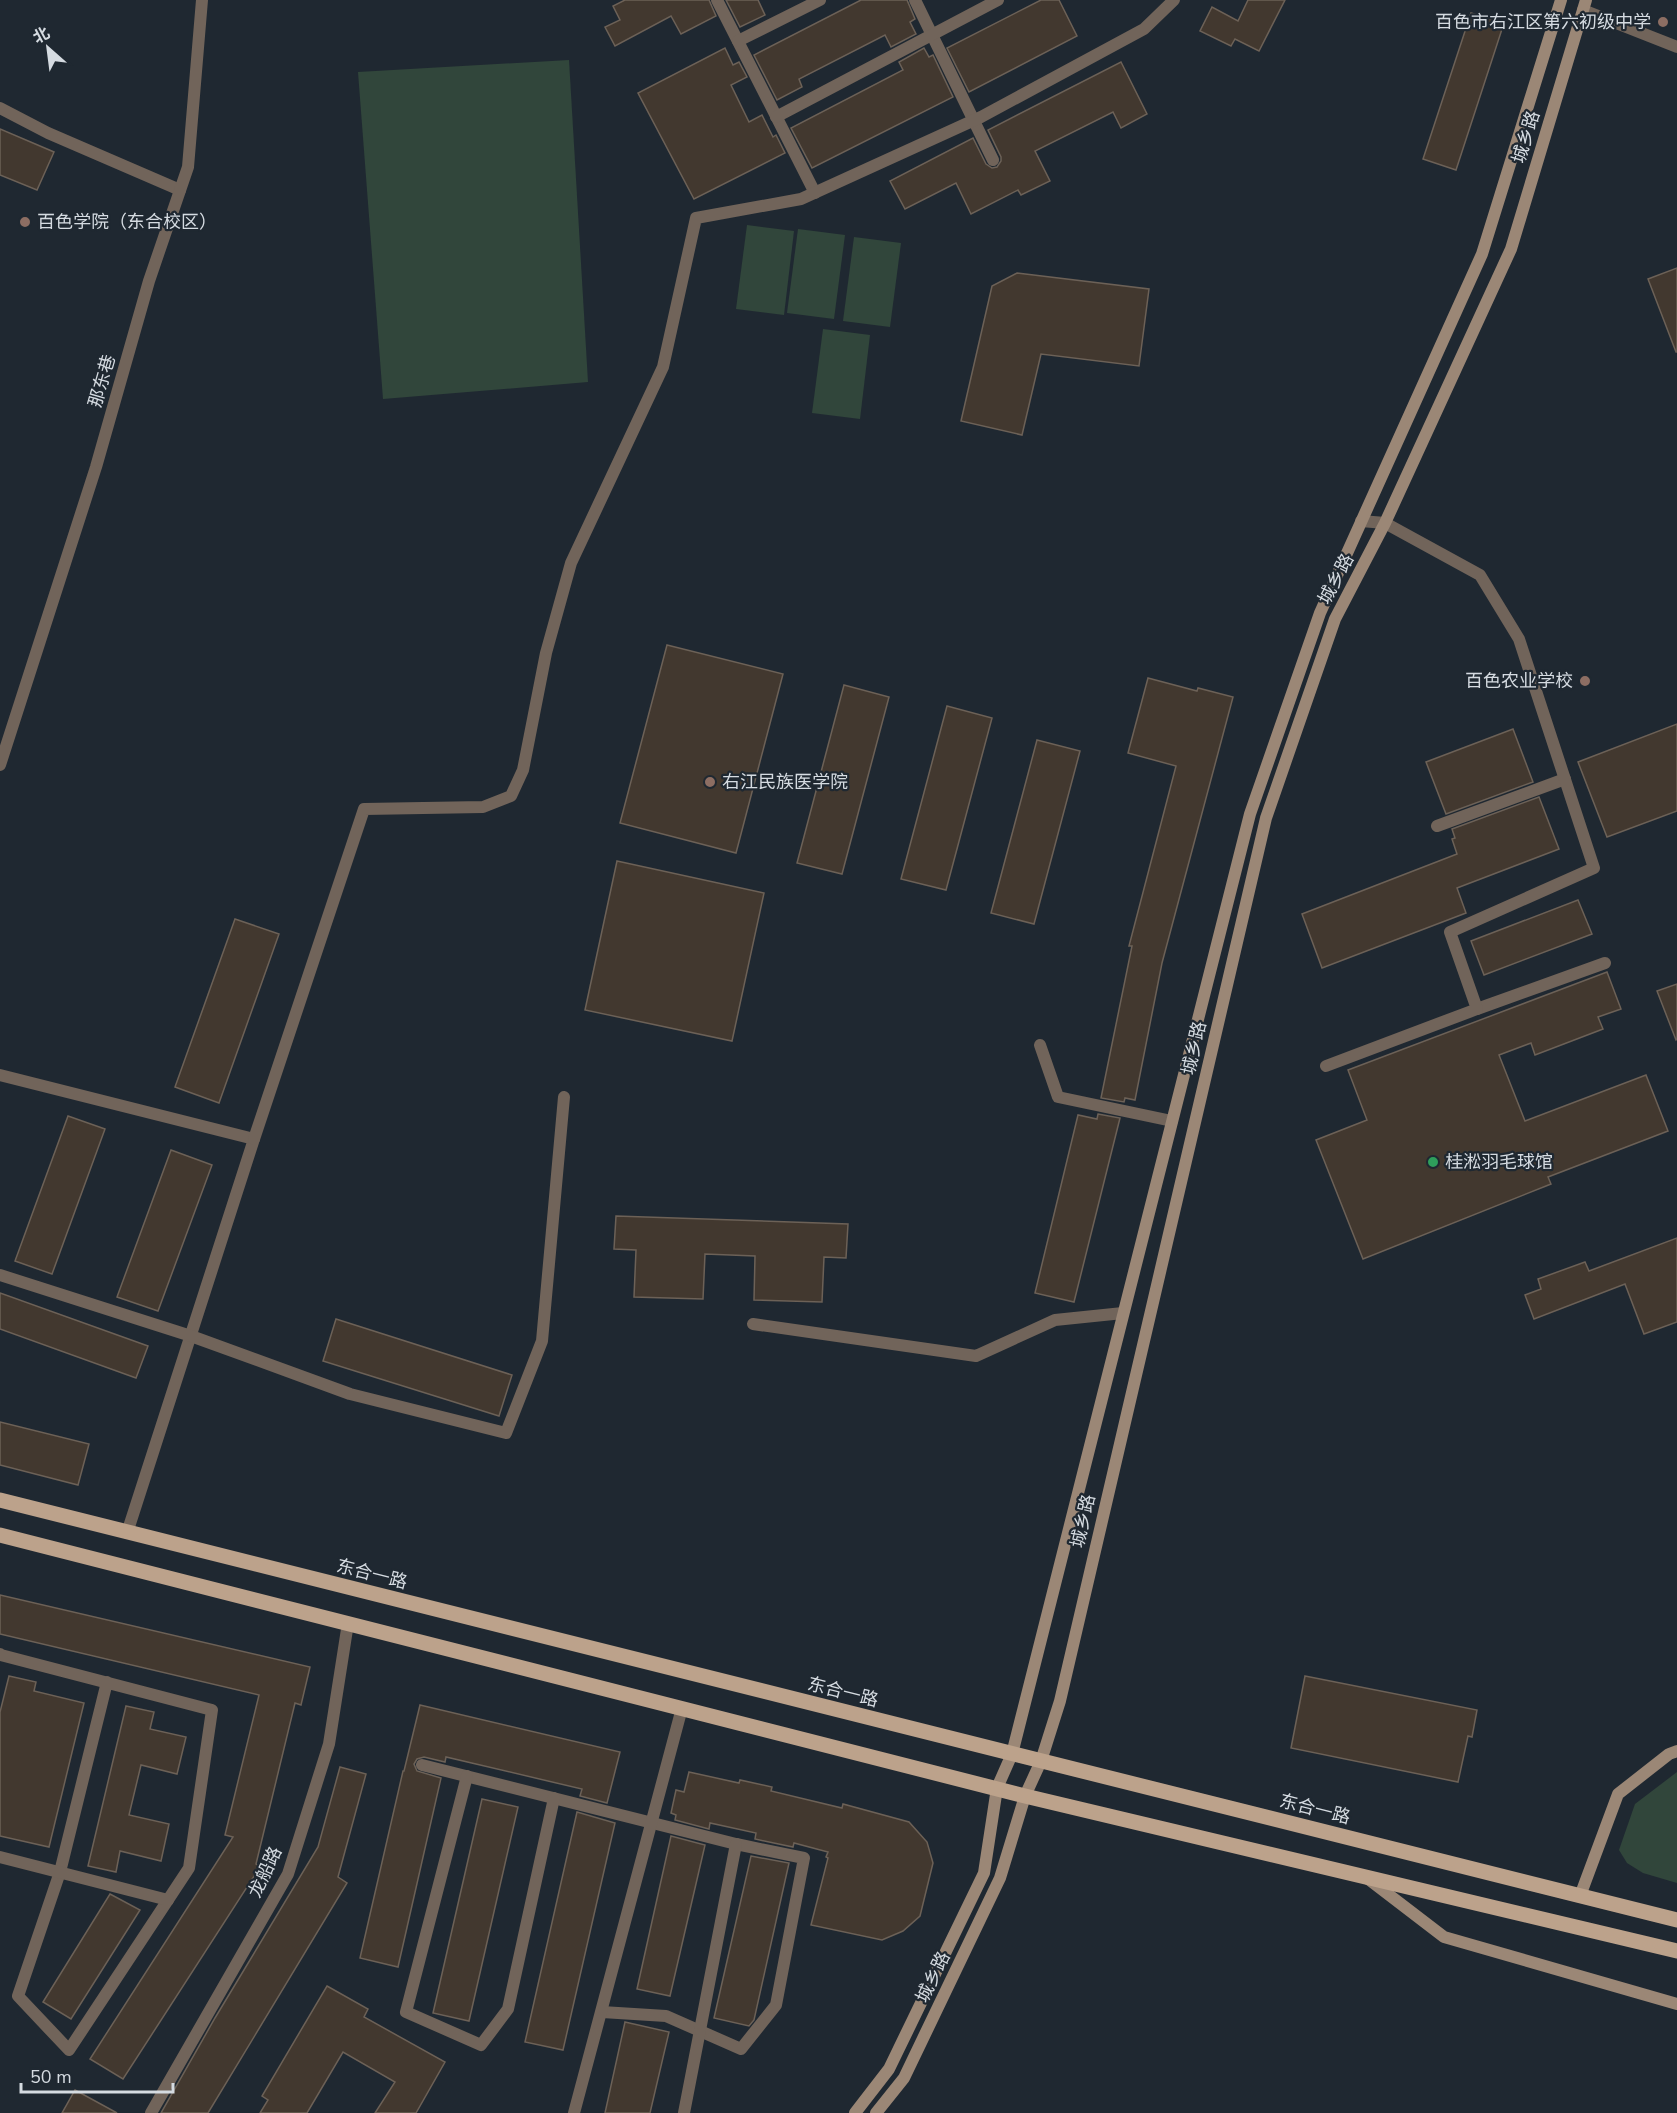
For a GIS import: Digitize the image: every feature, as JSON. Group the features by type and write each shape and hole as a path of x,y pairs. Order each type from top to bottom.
{"main road":[{"name":"城乡路","path":"855,2113 889,2069 984,1873 997,1788 1012,1754 1250,814 1320,613 1482,254 1561,0"},
{"name":"城乡路","path":"876,2113 904,2078 1000,1878 1025,1796 1041,1761 1060,1701 1266,818 1335,619 1385,523 1511,249 1585,5"},
{"name":"东合一路","path":"0,1500 1677,1920"},
{"path":"0,1535 1025,1796 1677,1952"},
{"path":"1580,1896 1618,1794 1669,1754 1677,1751"},
{"path":"1366,1877 1444,1937 1677,2004"}],"street":[{"name":"那东巷","path":"0,765 96,467 149,281 188,166 202,0"},
{"path":"717,0 815,193"},
{"path":"738,41 820,0"},
{"path":"915,0 993,160"},
{"path":"776,117 998,0"},
{"path":"128,1533 254,1139 364,809 483,807 511,796 523,770 546,653 571,563 663,367 696,218 801,199 815,193 974,120 1144,29 1174,0"},
{"path":"1585,5 1677,47"},
{"path":"0,108 48,133 180,190"},
{"path":"1361,520 1385,523 1480,575 1519,639 1594,868 1450,932 1477,1009"},
{"path":"1437,826 1565,779"},
{"path":"1326,1066 1605,963"},
{"path":"1040,1045 1059,1097 1172,1121"},
{"path":"0,1075 254,1139"},
{"path":"0,1275 191,1336 350,1394 506,1434 542,1341 564,1097"},
{"path":"753,1323 976,1356 1055,1320 1123,1312"},
{"name":"龙船路","path":"151,2113 288,1874 329,1744 348,1623"},
{"path":"0,1656 107,1682 213,1710 189,1868 69,2049 18,1996 60,1872 107,1682"},
{"path":"574,2113 681,1708"},
{"path":"422,1765 736,1844 804,1858 776,2005 741,2049 666,2016 602,2012"},
{"path":"467,1776 405,2012 481,2045 507,2009 554,1798"},
{"path":"684,2113 736,1844"},
{"path":"0,1857 168,1900"}],"green space":[{"path":"569,60 588,382 383,399 358,72"},
{"path":"747,225 794,231 784,315 736,309"},
{"path":"798,229 845,235 834,319 787,313"},
{"path":"854,237 901,243 890,327 843,321"},
{"path":"823,329 870,335 860,419 812,413"},
{"path":"1677,1772 1677,1883 1643,1873 1627,1863 1619,1850 1635,1804"}],"building":[{"path":"625,0 709,0 716,16 681,34 671,16 615,46 605,27 620,20 613,6"},
{"path":"726,0 758,0 765,15 740,27"},
{"path":"861,0 907,0 915,19 910,22 916,34 891,47 885,35 799,79 802,87 777,100 754,55"},
{"path":"1041,0 1059,0 1077,36 969,92 947,48"},
{"path":"1248,0 1285,0 1259,51 1235,39 1231,46 1200,31 1212,7 1238,21"},
{"path":"1471,13 1504,23 1456,170 1423,159"},
{"path":"725,48 733,65 739,62 747,77 731,85 749,122 762,115 773,137 776,135 785,153 694,199 638,93"},
{"path":"924,48 929,57 933,55 953,97 812,168 791,128 903,70 899,62"},
{"path":"1121,62 1147,114 1121,128 1113,112 1035,151 1050,181 1021,195 1018,190 971,214 956,183 905,209 890,181 973,138 986,164 992,168 997,167 1001,157 988,130"},
{"path":"0,129 54,152 37,190 0,175"},
{"path":"1677,268 1677,352 1676,352 1648,279"},
{"path":"1017,273 1149,289 1139,366 1041,354 1022,435 961,421 992,286"},
{"path":"667,645 783,674 736,853 620,823"},
{"path":"1148,678 1197,691 1198,688 1233,697 1162,963 1135,1100 1125,1098 1124,1102 1101,1098 1132,946 1129,946 1176,766 1128,753"},
{"path":"844,685 889,697 842,874 797,863"},
{"path":"947,706 992,718 946,890 901,879"},
{"path":"1677,724 1677,811 1607,837 1578,762"},
{"path":"1513,729 1533,782 1446,814 1426,762"},
{"path":"1037,740 1080,751 1034,924 991,913"},
{"path":"1539,797 1559,849 1457,888 1466,913 1322,968 1302,914 1457,854 1452,839 1455,838 1452,829"},
{"path":"617,861 764,893 732,1041 585,1010"},
{"path":"1578,900 1592,934 1484,975 1471,941"},
{"path":"235,919 279,934 219,1103 175,1087"},
{"path":"1607,972 1621,1009 1598,1017 1603,1029 1535,1055 1531,1043 1499,1055 1525,1121 1646,1075 1668,1131 1548,1177 1551,1184 1363,1259 1316,1140 1367,1120 1348,1070"},
{"path":"1677,984 1677,1039 1676,1040 1657,991"},
{"path":"1098,1114 1120,1118 1074,1302 1035,1293 1078,1115 1097,1119"},
{"path":"68,1116 105,1129 52,1274 15,1261"},
{"path":"171,1150 212,1165 158,1311 117,1297"},
{"path":"616,1216 848,1224 846,1258 824,1257 822,1302 754,1300 755,1256 705,1254 703,1299 634,1297 636,1250 614,1249"},
{"path":"1677,1238 1677,1322 1644,1334 1625,1284 1534,1319 1525,1295 1541,1289 1538,1279 1585,1262 1589,1271"},
{"path":"0,1293 148,1346 136,1378 0,1329"},
{"path":"336,1319 512,1375 499,1416 323,1361"},
{"path":"0,1422 89,1444 78,1485 0,1465"},
{"path":"0,1595 310,1667 301,1705 295,1703 256,1864 260,1867 123,2079 90,2059 233,1837 225,1835 259,1695 0,1634"},
{"path":"9,1676 36,1682 34,1691 84,1703 49,1847 0,1836 0,1712"},
{"path":"1305,1676 1477,1710 1472,1737 1468,1736 1458,1782 1291,1748"},
{"path":"420,1705 620,1752 607,1803 580,1796 582,1789 446,1757 445,1762 424,1757 417,1759 414,1764 417,1771 441,1778 398,1967 360,1958"},
{"path":"126,1706 154,1712 150,1729 186,1737 177,1774 141,1765 129,1815 169,1824 161,1861 120,1851 116,1872 88,1866"},
{"path":"340,1767 366,1774 338,1877 347,1883 208,2113 161,2113 318,1847"},
{"path":"689,1772 739,1783 740,1780 772,1787 771,1791 842,1808 843,1804 909,1822 927,1842 933,1863 920,1916 903,1931 882,1940 811,1925 828,1852 794,1843 793,1847 755,1839 756,1833 710,1823 709,1829 675,1820 676,1815 671,1813 676,1790 684,1792"},
{"path":"482,1799 518,1807 469,2021 433,2013"},
{"path":"577,1812 615,1823 563,2050 525,2042"},
{"path":"671,1836 705,1845 670,1996 637,1989"},
{"path":"751,1856 789,1863 754,2020 749,2026 714,2018"},
{"path":"110,1894 140,1910 71,2019 43,2002"},
{"path":"327,1986 368,2009 364,2017 445,2062 416,2113 375,2113 395,2082 343,2052 307,2113 260,2113 268,2100 262,2096"},
{"path":"625,2022 669,2032 650,2113 605,2113"},
{"path":"75,2090 117,2113 62,2113"}],"place":[{"name":"百色市右江区第六初级中学","path":"1663,22"},
{"name":"百色学院（东合校区）","path":"25,222"},
{"name":"百色农业学校","path":"1585,681"},
{"name":"右江民族医学院","path":"710,782"},
{"name":"桂淞羽毛球馆","path":"1433,1162"}]}
